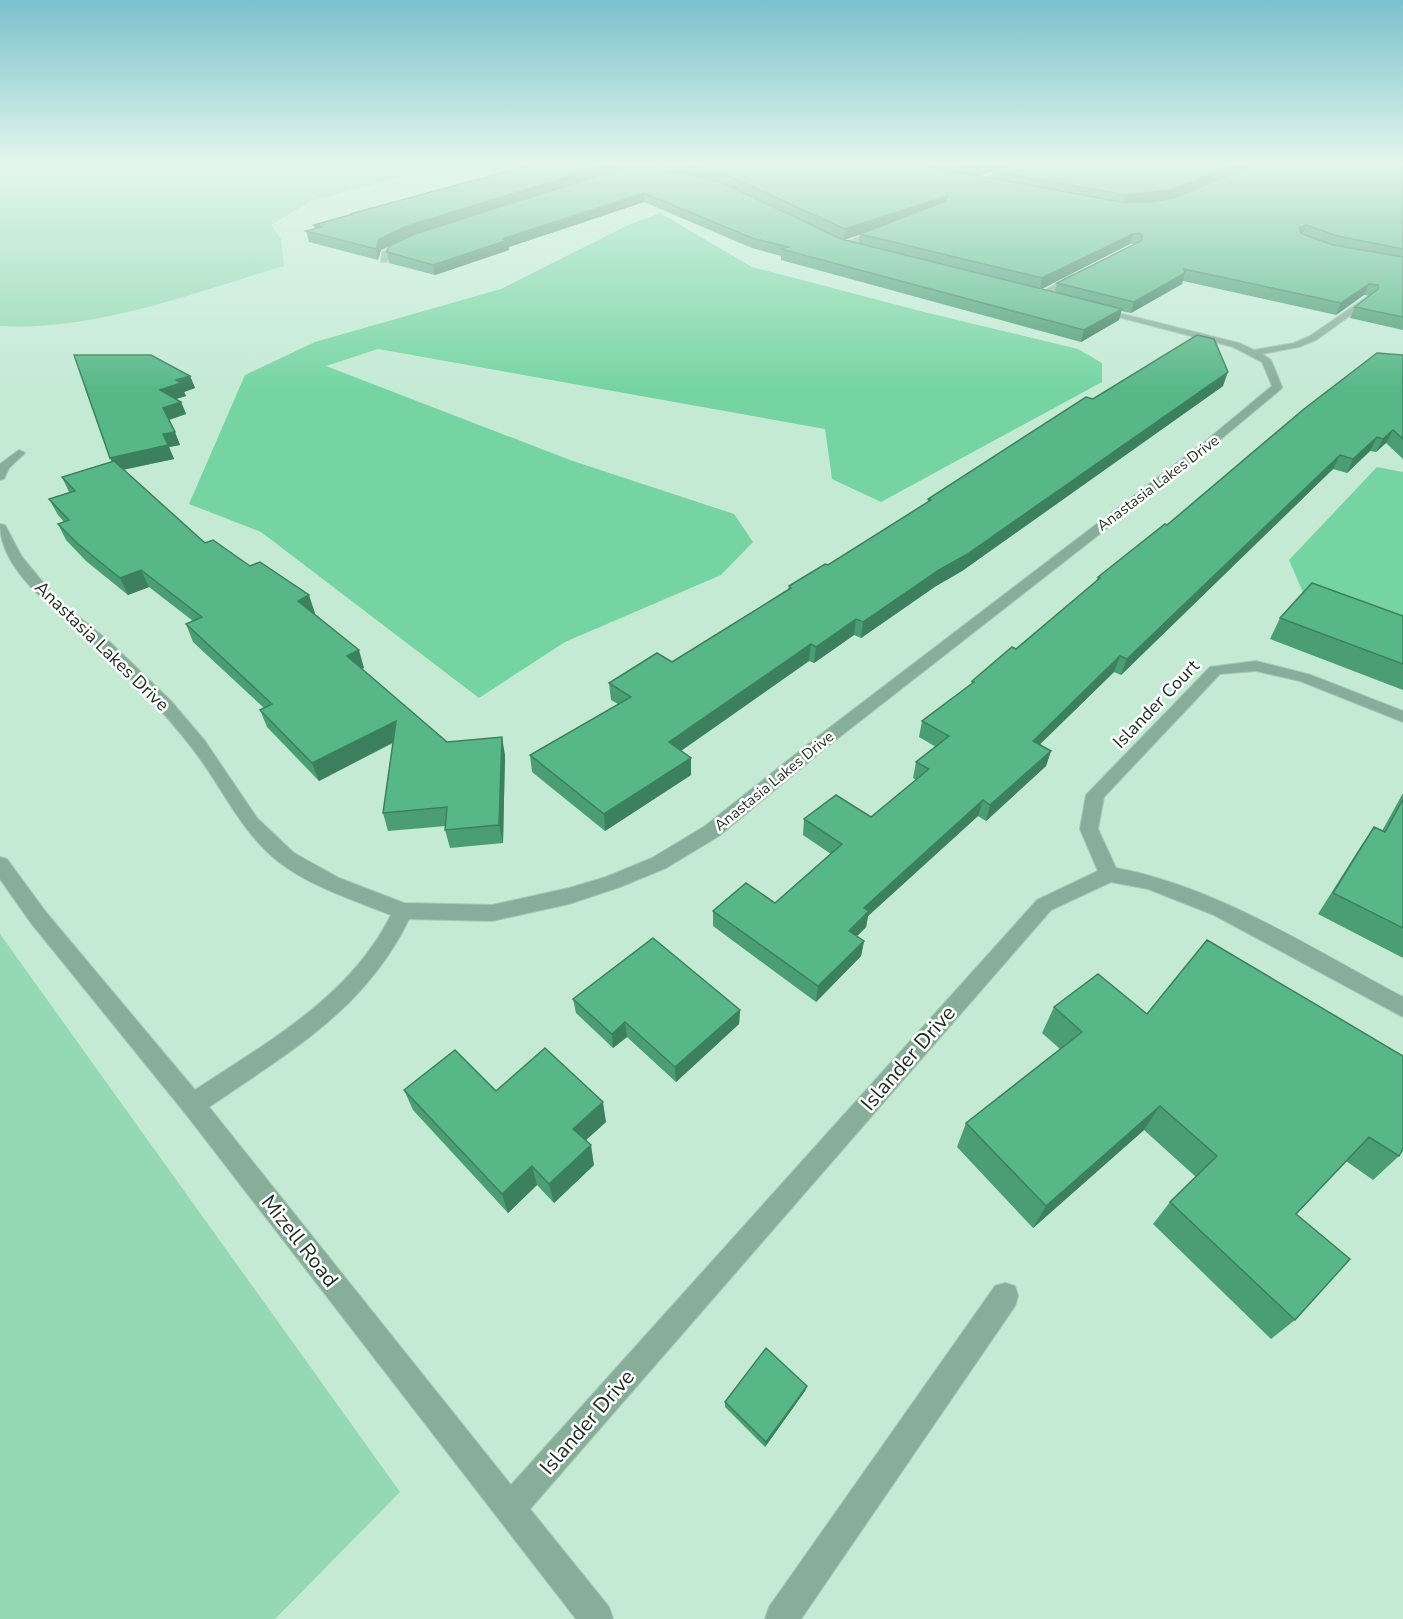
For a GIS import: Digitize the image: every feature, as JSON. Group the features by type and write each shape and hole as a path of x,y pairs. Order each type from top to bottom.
{"street":[{"path":"384,260 385,254 413,240"},
{"path":"828,240 866,250"},
{"path":"844,245 858,240"},
{"path":"1063,300 1036,293 1088,270"},
{"path":"1253,353 1296,345 1313,338 1368,299"},
{"name":"Anastasia Lakes Drive","path":"0,528 16,558 51,601 106,646 165,705 199,744 251,823 287,858 332,883 403,911 492,913 569,896 613,882 658,863 712,831 832,734 1261,402 1276,387 1266,360 1253,353 1205,335 1085,306"},
{"path":"0,476 4,467 19,453"},
{"name":"Islander Court","path":"1109,874 1089,829 1095,795 1215,670 1256,666 1305,678 1403,717"},
{"name":"Mizell Road","path":"0,864 38,917 193,1105 597,1619"},
{"path":"1109,874 1151,882 1221,910 1403,1008"},
{"name":"Islander Drive","path":"510,1509 1044,905 1109,874"},
{"path":"193,1105 316,1020 346,993 383,949 403,911"},
{"path":"781,1619 1005,1296"}],"shaded area":[{"path":"0,240 281,240 284,266 144,308 108,316 72,323 0,326"},
{"path":"599,240 705,240 752,267 1078,349 1102,363 1102,382 881,502 832,479 825,429 378,349 326,366 570,460 734,514 753,542 721,575 565,642 479,698 261,532 189,504 245,375 315,342 501,289"},
{"path":"1377,467 1403,472 1403,631 1305,597 1289,560"},
{"path":"0,934 400,1492 275,1619 0,1619"}],"building":[{"path":"339,240 379,240 376,249"},
{"path":"403,240 508,240 433,265 387,252 389,246"},
{"path":"758,240 843,240 1122,309 1084,330 781,249 788,247"},
{"path":"883,240 1122,240 1042,278"},
{"path":"1318,240 1333,245 1403,257 1403,317 1355,307 1378,289 1378,285 1369,284 1341,303 1184,269 1185,273 1134,302 1057,283 1141,241"},
{"path":"1356,240 1403,240 1403,249"},
{"path":"1197,335 1214,339 1228,372 966,555 939,570 863,622 856,619 816,647 811,644 669,742 691,758 604,814 530,755 631,697 609,683 657,653 672,662 791,588 789,586 825,564 828,565 931,500 928,499 1086,397 1093,399"},
{"path":"1377,353 1403,355 1403,439 1393,430 1383,439 1377,437 1353,459 1340,455 1127,659 1120,656 1033,741 1051,751 990,805 983,800 864,908 869,911 849,931 864,941 818,986 713,911 746,883 775,903 842,844 804,819 836,795 871,817 929,769 916,762 949,736 922,721 974,682 972,681 1012,647 1016,649 1100,578 1098,577 1165,524 1167,525 1304,409"},
{"path":"74,355 151,355 190,376 176,380 181,383 160,390 181,402 163,408 175,432 163,434 168,445 110,458"},
{"path":"114,461 205,543 213,540 250,566 260,562 309,595 298,601 359,650 347,656 447,742 502,737 499,825 445,830 447,807 383,813 396,721 312,763 260,710 272,704 186,624 202,617 141,570 120,578 78,544 58,524 69,520 49,499 75,491 62,477"},
{"path":"1312,583 1403,616 1403,664 1280,618"},
{"path":"1403,799 1403,928 1333,893 1374,827 1385,832"},
{"path":"653,938 740,1010 675,1067 625,1022 612,1034 573,999"},
{"path":"1207,940 1403,1056 1403,1149 1399,1156 1369,1137 1296,1214 1350,1259 1295,1320 1170,1202 1217,1156 1160,1106 1046,1206 966,1123 1082,1032 1054,1007 1098,974 1147,1014"},
{"path":"545,1048 603,1102 573,1129 591,1145 549,1184 532,1166 502,1194 404,1090 455,1050 496,1091"},
{"path":"766,1348 807,1386 766,1442 725,1402"}]}
